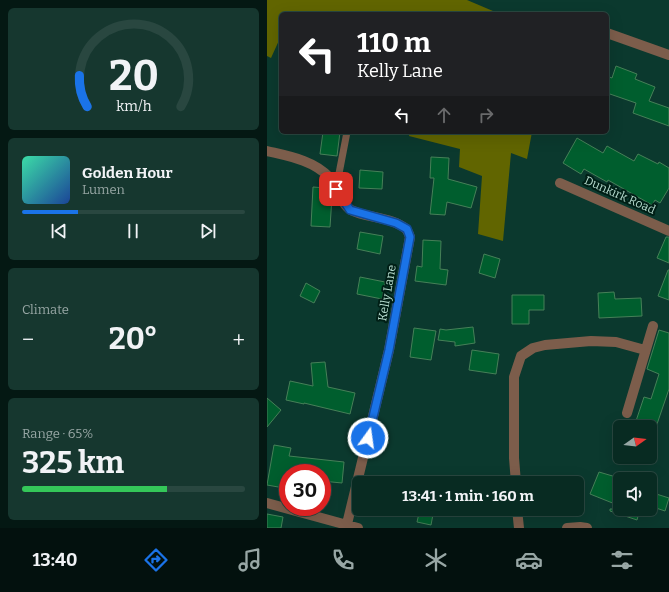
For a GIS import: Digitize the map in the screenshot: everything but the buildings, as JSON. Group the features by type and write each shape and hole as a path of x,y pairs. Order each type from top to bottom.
{"street":[{"path":"609,34 669,56"},
{"name":"Kelly Lane","path":"267,151 299,158 316,167 329,177 350,210 396,223 407,229 410,237 389,350 347,524"},
{"name":"Dunkirk Road","path":"560,183 669,231"},
{"path":"627,413 653,326"},
{"path":"515,476 514,377 521,356 533,348 545,345 583,342 616,342 645,350"},
{"path":"267,503 358,528"},
{"path":"518,516 519,528"},
{"path":"567,528 587,528"}],"lane":[{"path":"336,189 347,134"}],"shaded area":[{"path":"267,0 467,0 495,12 279,12 279,40 271,58 267,56"},
{"path":"410,134 532,134 527,159 511,153 503,241 478,234 482,176 459,167 460,149 409,136"}],"route":[{"path":"336,189 350,210 396,223 407,229 410,237 389,350 368,438"}]}
